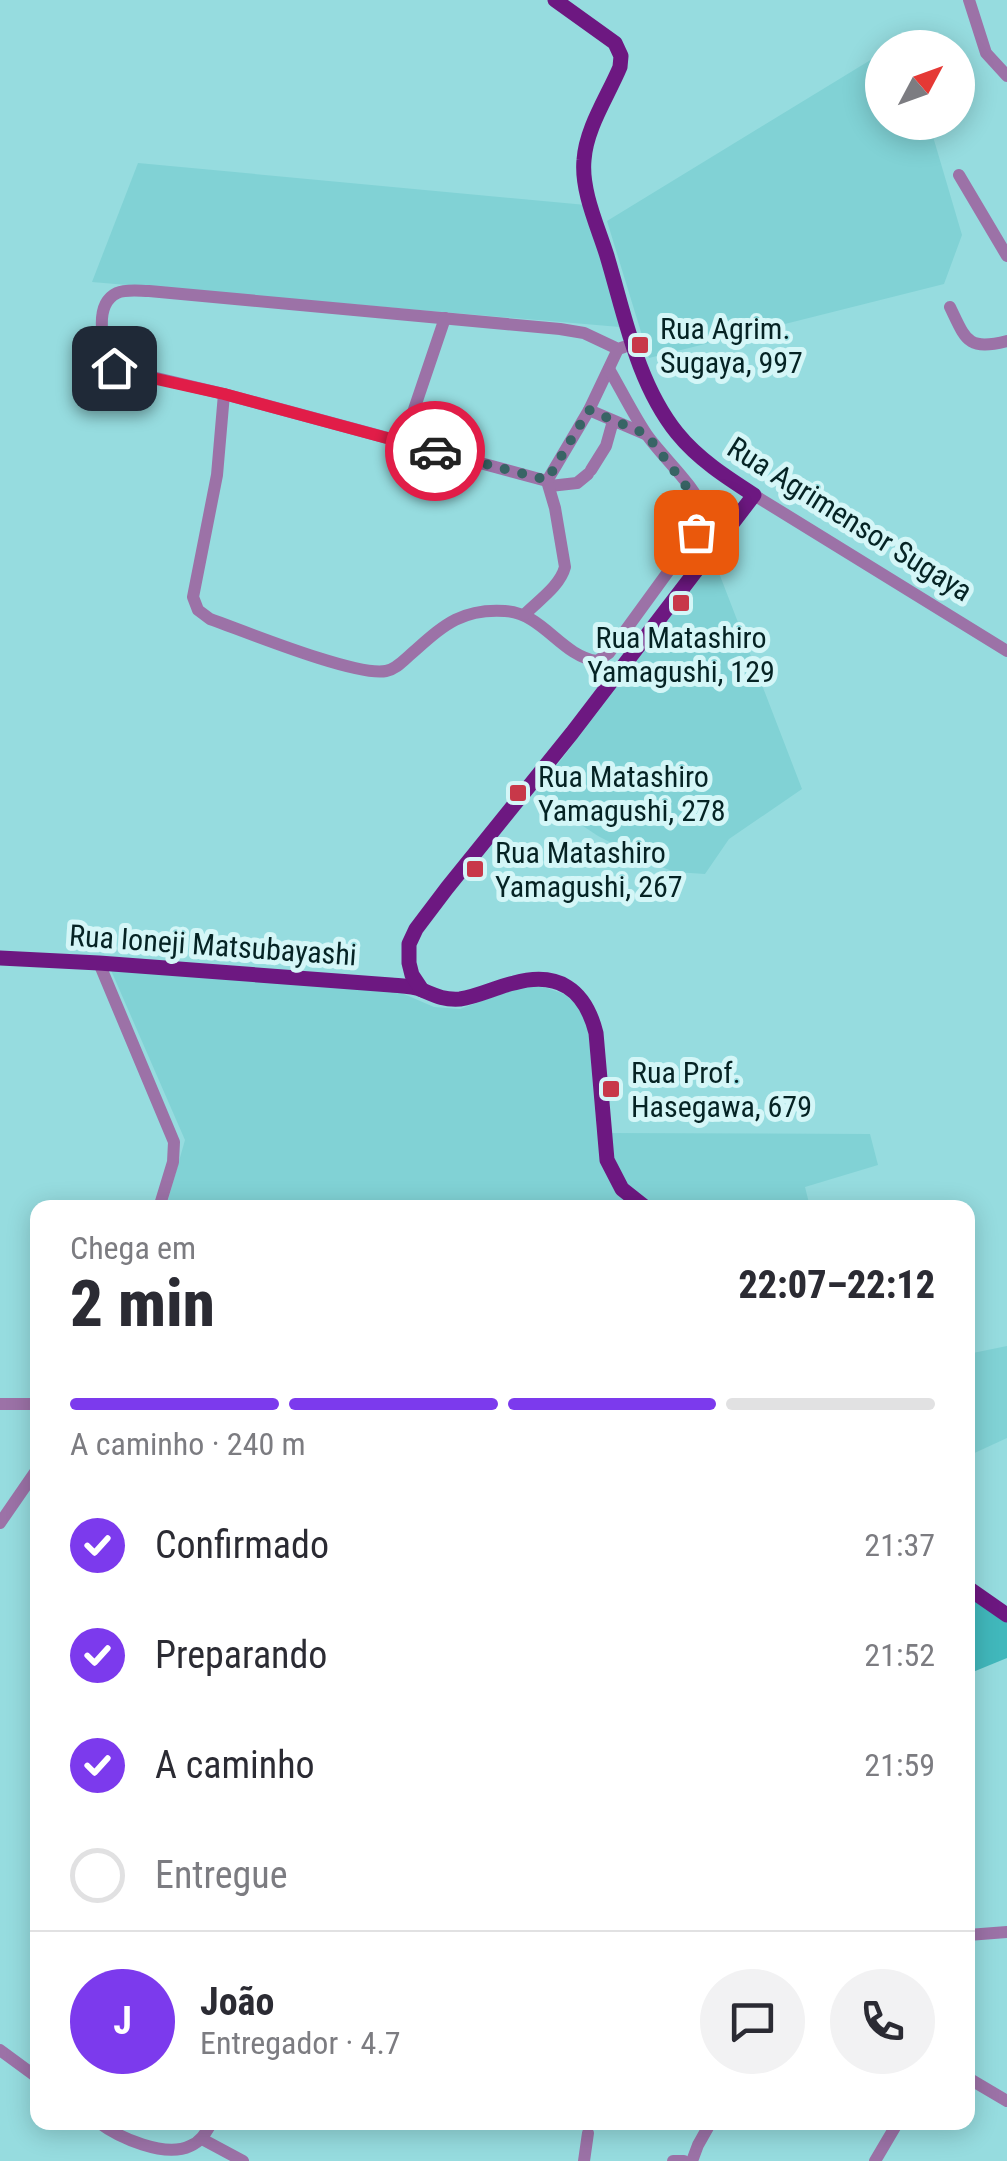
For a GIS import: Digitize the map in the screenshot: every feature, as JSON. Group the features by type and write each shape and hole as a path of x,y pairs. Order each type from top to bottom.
{"main road":[{"name":"Rua Agrimensor Sugaya","path":"555,0 615,42 622,56 588,142 584,171 626,346 677,433 718,472 754,496"},
{"path":"422,990 408,963 416,929 754,496"},
{"name":"Rua Ioneji Matsubayashi","path":"0,958 376,984 459,999 515,982 537,979 559,983 575,991 592,1015 607,1160 622,1189 636,1200"},
{"path":"975,1593 1007,1615"}],"street":[{"path":"969,0 986,53 1007,76"},
{"path":"960,174 1007,256"},
{"path":"525,614 556,584 565,567 548,483 609,369 626,346 560,329 149,291 124,291 112,295 105,305 102,332 106,355 114,368 224,394 548,483 577,483 590,472 606,446 613,420"},
{"path":"950,307 972,342 984,346 1007,341"},
{"path":"404,442 445,318"},
{"path":"224,394 218,474 192,597 198,610 210,619 340,664 382,672 402,663 445,624 462,615 504,611 525,614 580,656 597,661 608,653 702,523 702,507 646,434 609,369"},
{"path":"589,410 646,434"},
{"name":"Rua Agrimensor Sugaya","path":"754,496 1007,651"},
{"path":"99,963 174,1142 173,1162 161,1200"},
{"path":"0,1404 30,1404"},
{"path":"0,1524 30,1480"},
{"path":"975,1935 1007,1932"},
{"path":"0,2050 30,2072"},
{"path":"975,2082 1007,2101"},
{"path":"111,2130 155,2147 193,2149 243,2161"},
{"path":"673,2161 692,2160 708,2130"},
{"path":"875,2161 893,2130"},
{"path":"584,2161 588,2133"}],"shaded area":[{"path":"865,63 865,140 934,140 962,235 944,284 649,358 607,221"},
{"path":"138,163 586,205 620,327 92,282"},
{"path":"714,560 802,789 729,839 705,874 675,872 598,836 535,794"},
{"path":"110,968 397,991 434,1007 460,1009 515,989 547,988 578,1005 588,1025 597,1133 870,1134 878,1165 805,1187 808,1200 168,1200 185,1140"},
{"path":"1007,1346 1007,1438 975,1453 975,1353"},
{"path":"975,1597 1007,1621 1007,1658 975,1671"}],"way so far":[{"path":"435,451 547,480 589,410 646,434 702,507 702,523 696,532"}],"place":[{"name":"Rua Agrim. Sugaya, 997","path":"640,345"},
{"name":"Rua Matashiro Yamagushi, 129","path":"681,603"},
{"name":"Rua Matashiro Yamagushi, 278","path":"518,793"},
{"name":"Rua Matashiro Yamagushi, 267","path":"475,869"},
{"name":"Rua Prof. Hasegawa, 679","path":"611,1089"}],"route":[{"path":"114,368 435,451"}]}
